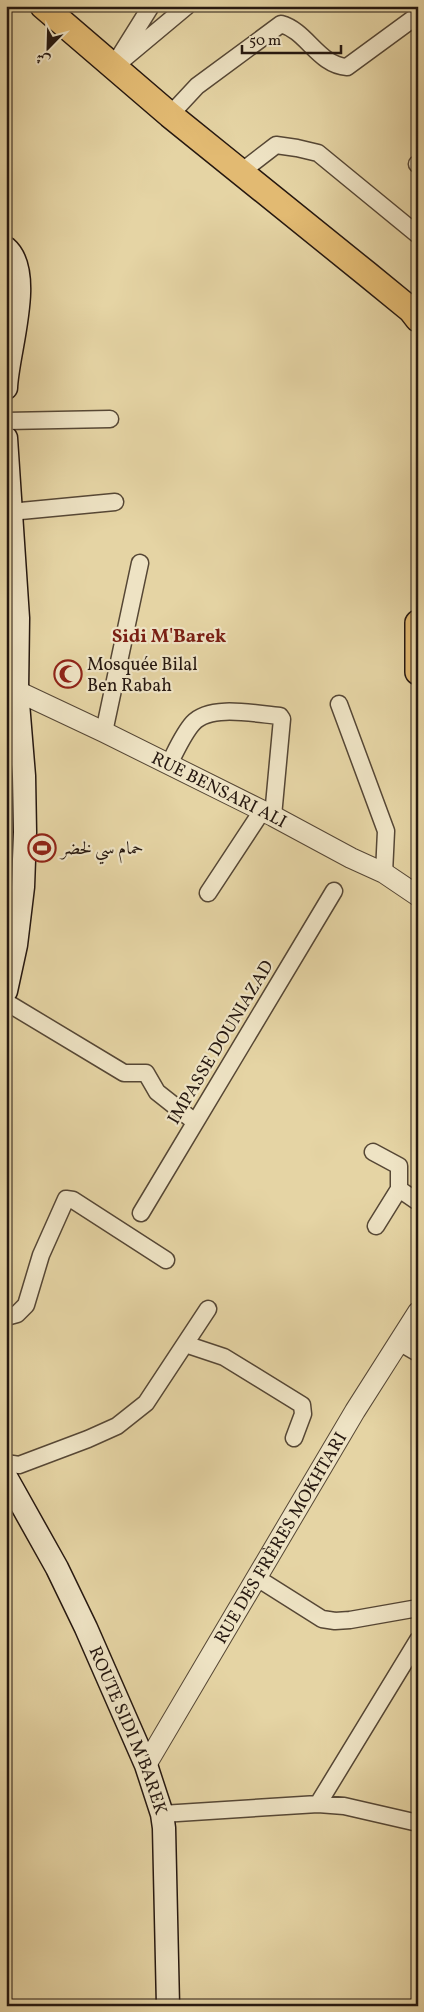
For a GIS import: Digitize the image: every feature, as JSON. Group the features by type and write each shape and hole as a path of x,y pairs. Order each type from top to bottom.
{"main road":[{"path":"57,11 114,67 170,115 411,310 418,320"},
{"path":"6,248 11,252 19,274 20,294 6,373 6,388"},
{"path":"6,438 10,512 11,590 18,618 17,691 24,776 25,832 23,887 16,944 6,992"},
{"path":"418,623 418,672"},
{"name":"ROUTE SIDI M'BAREK","path":"6,1477 74,1602 146,1765 162,1814 164,1828 168,2006"}],"street":[{"path":"114,67 152,6"},
{"path":"114,67 187,6"},
{"path":"170,115 197,86 281,24 290,27 329,62 339,67 347,68 416,21"},
{"path":"241,172 276,145 318,153 418,234"},
{"path":"6,421 110,419"},
{"path":"10,512 115,502"},
{"path":"104,732 140,563"},
{"name":"RUE BENSARI ALI","path":"17,691 104,732 384,873 418,896"},
{"path":"339,704 386,831 384,873"},
{"path":"168,764 192,724 202,715 216,711 280,716 282,718 267,814 208,893"},
{"name":"IMPASSE DOUNIAZAD","path":"141,1213 334,891"},
{"path":"6,1002 124,1073 146,1073 156,1092 195,1122"},
{"path":"373,1152 399,1166 399,1189 376,1226"},
{"path":"399,1189 418,1202"},
{"path":"6,1317 17,1314 26,1305 40,1255 66,1199 73,1200 166,1260"},
{"path":"6,1463 19,1464 88,1439 117,1426 146,1403 208,1309"},
{"name":"RUE DES FRÈRES MOKHTARI","path":"146,1765 355,1412 418,1312"},
{"path":"399,1342 418,1353"},
{"path":"185,1344 224,1357 302,1405 303,1414 294,1438"},
{"path":"257,1578 322,1618 335,1621 418,1608"},
{"path":"318,1804 418,1640"},
{"path":"162,1814 318,1804 344,1806 418,1823"}],"place":[{"name":"Mosquée Bilal Ben Rabah","path":"68,674"},
{"name":"حمام سي لخضر","path":"42,848"}],"district":[{"name":"Sidi M'Barek","path":"169,635"}]}
